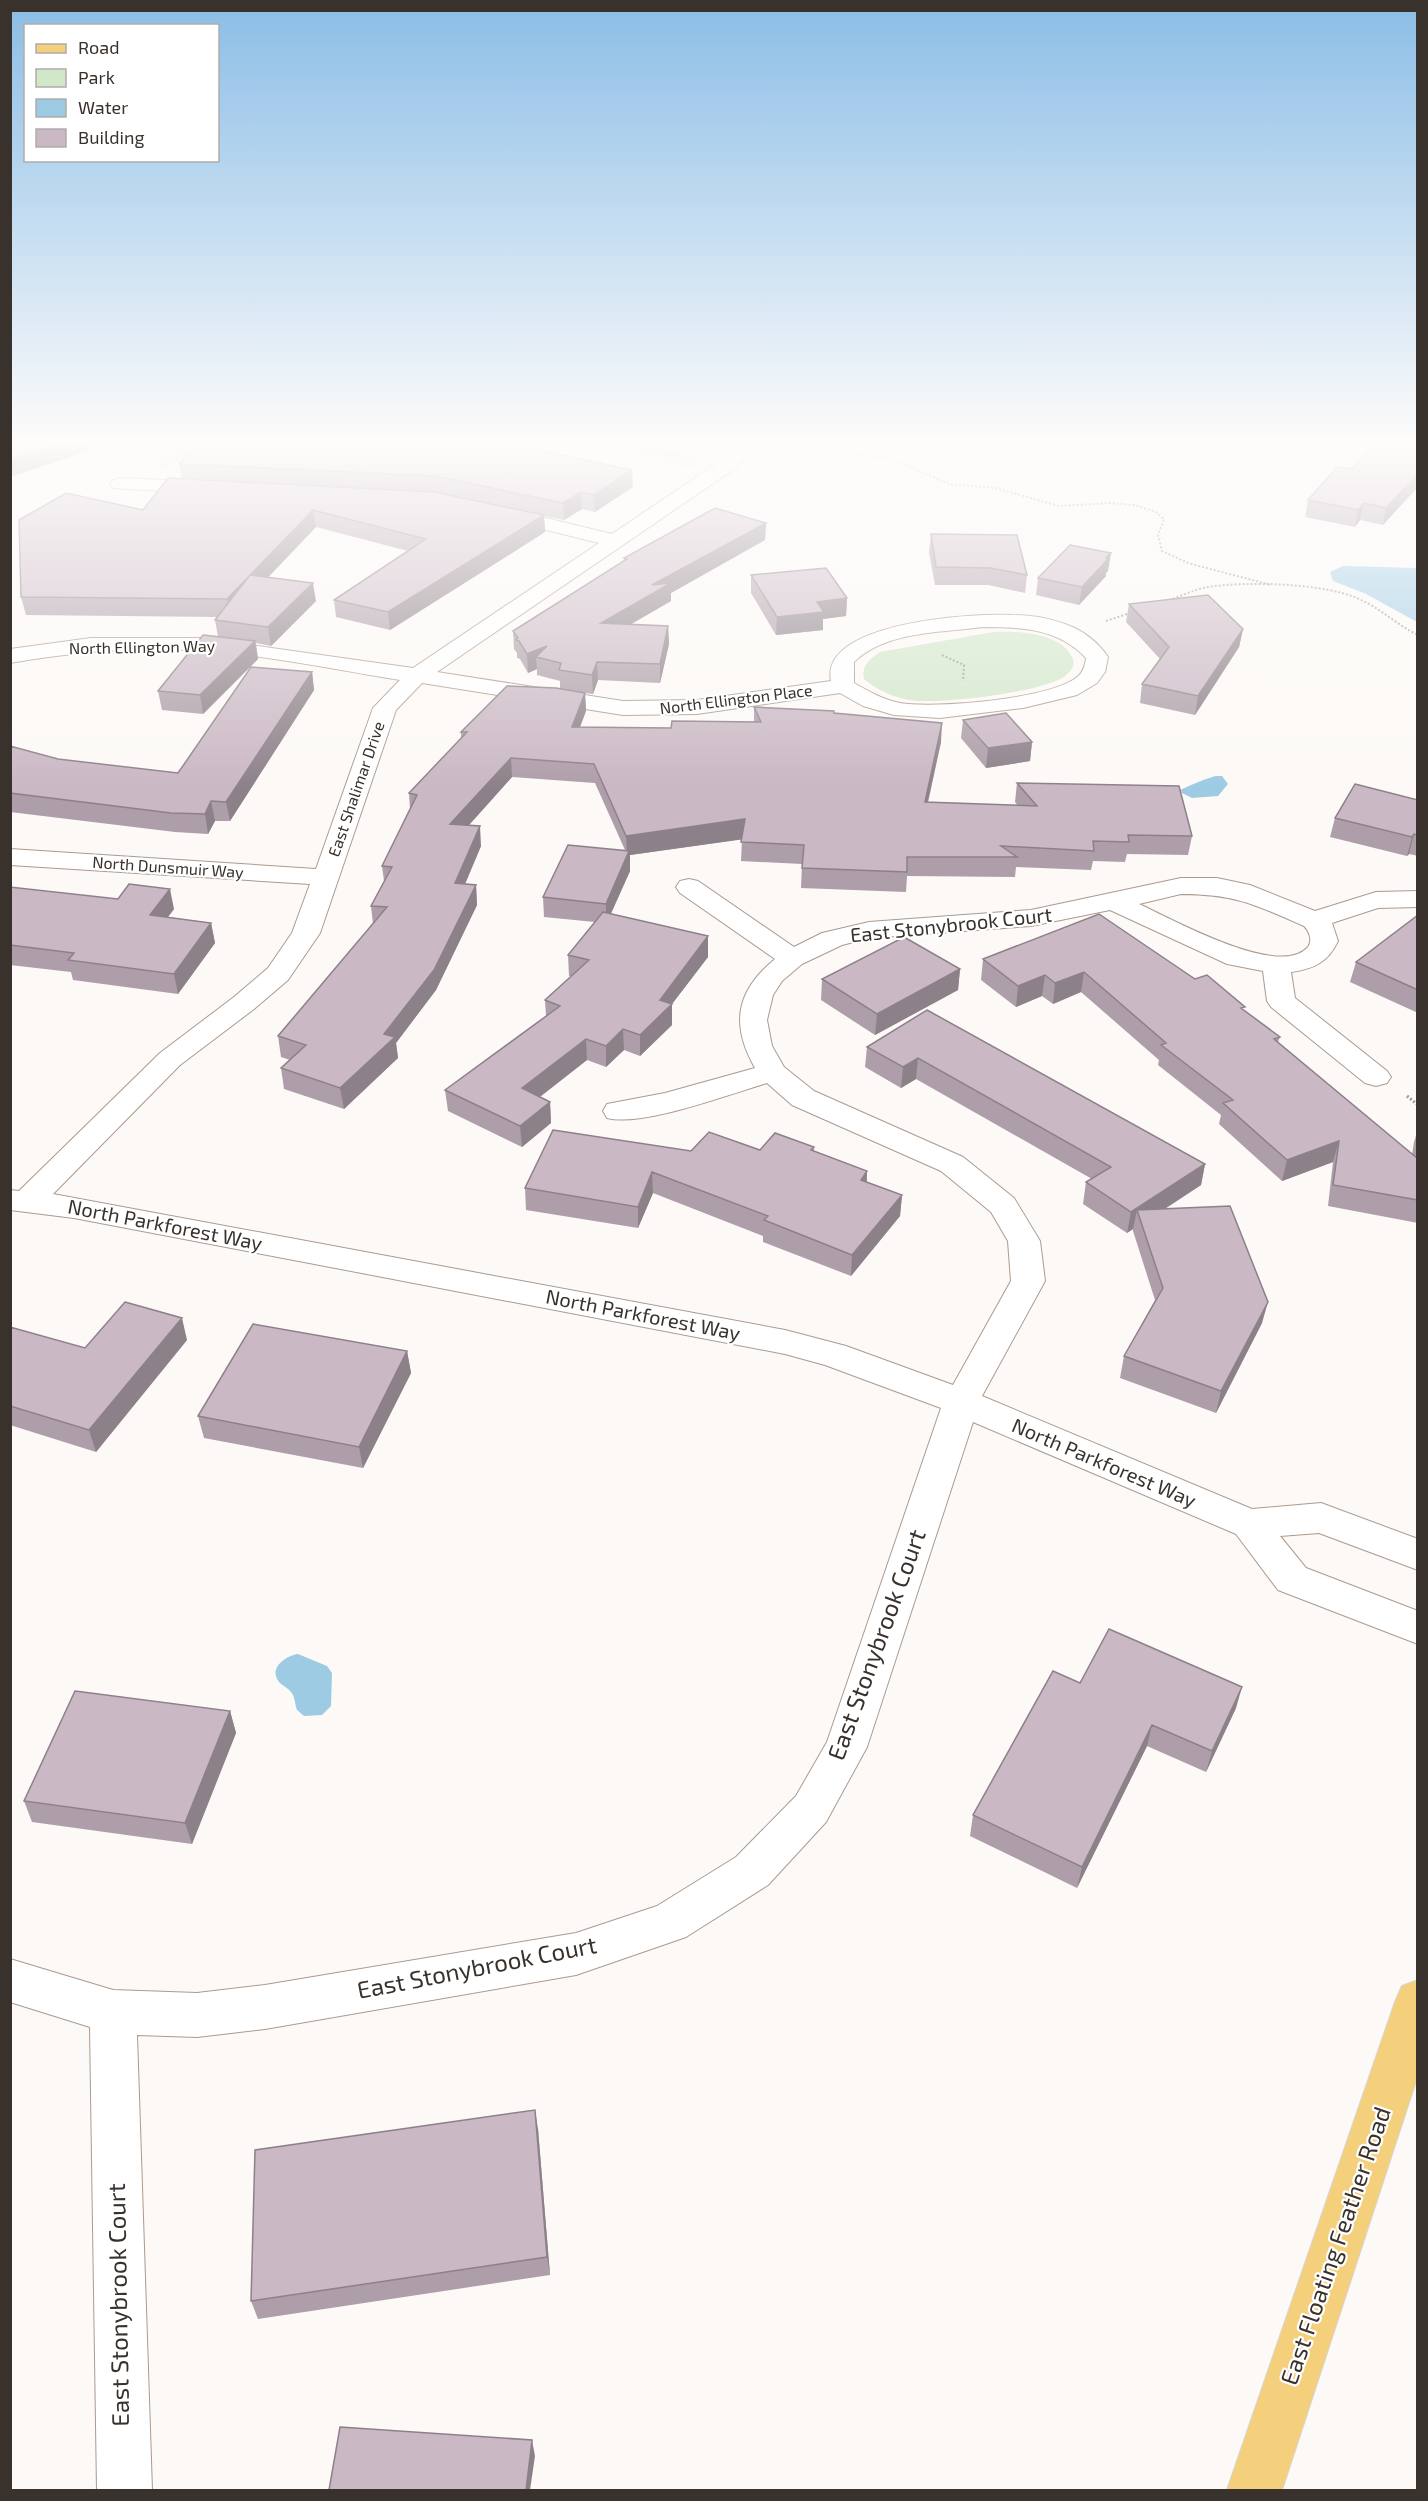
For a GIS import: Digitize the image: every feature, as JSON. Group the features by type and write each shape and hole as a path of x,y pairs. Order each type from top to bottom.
{"main road":[{"name":"East Floating Feather Road","path":"1254,2490 1418,2002"}],"street":[{"name":"East Shalimar Drive","path":"19,1200 172,1057 276,978 295,956 306,933 385,708 415,677 591,557"},
{"path":"982,621 1027,622 1054,627 1071,634 1089,647 1097,657 1096,670 1083,685 1057,694 957,711 931,713 902,710 862,699 843,686 840,673 845,660 860,646 884,637 982,621"},
{"name":"North Ellington Way","path":"10,656 61,648 197,643 229,646 415,677"},
{"name":"North Ellington Place","path":"415,677 588,704 660,709 697,707 843,686"},
{"name":"North Dunsmuir Way","path":"10,857 325,878"},
{"name":"East Stonybrook Court","path":"10,1980 113,2012 197,2015 265,2007 576,1954 670,1922 752,1871 811,1809 846,1747 961,1402 1028,1281 1024,1241 1003,1205 952,1164 803,1098 772,1072 757,1046 753,1020 759,995 771,976 792,958 832,939 869,930 1031,918 1181,886 1218,886 1250,893 1314,920"},
{"path":"689,887 792,958"},
{"path":"1113,902 1237,958 1276,965 1303,962 1319,952 1324,941 1322,929 1314,920 1376,900 1418,899"},
{"path":"1276,965 1281,1001 1376,1077"},
{"path":"618,1111 668,1102 772,1072"},
{"name":"North Parkforest Way","path":"19,1200 74,1207 785,1342 834,1355 961,1402 1249,1524 1321,1518 1418,1555"},
{"name":"North Parkforest Way","path":"1249,1524 1292,1579 1418,1628"},
{"name":"East Stonybrook Court","path":"113,2012 123,2490"}],"path":[{"path":"1176,557 1271,585"},
{"path":"1167,601 1208,587 1271,585 1324,588 1367,603 1397,625 1418,635"},
{"path":"1099,623 1133,612"},
{"path":"940,653 964,665 962,691"},
{"path":"1407,1096 1418,1105"}],"green space":[{"path":"993,632 1025,633 1058,642 1072,657 1073,667 1065,676 1054,682 1036,687 990,696 942,701 903,699 880,690 864,679 865,667 880,652"}],"water":[{"path":"1343,566 1417,568 1417,622 1366,594 1333,581 1330,572"},
{"path":"1216,776 1222,776 1228,784 1218,796 1192,798 1182,793 1183,789"},
{"path":"298,1654 327,1666 332,1673 331,1706 322,1715 304,1716 297,1710 292,1694 277,1678 279,1664 288,1657"}],"building":[{"path":"20,557 268,557 227,599 21,597"},
{"path":"399,557 477,557 388,612 334,600"},
{"path":"704,557 652,585 671,583 601,623 668,626 660,664 597,662 592,675 559,670 561,663 536,657 547,646 527,654 516,640 518,638 513,631 627,559 624,558"},
{"path":"934,557 1022,557 1027,575 990,568 936,567"},
{"path":"1059,557 1107,557 1108,559 1082,587 1038,578"},
{"path":"826,568 847,598 817,602 824,612 777,617 751,575"},
{"path":"250,575 313,583 268,627 215,620"},
{"path":"1208,595 1243,629 1198,696 1142,684 1169,647 1129,604"},
{"path":"203,635 255,641 200,695 158,691"},
{"path":"251,667 312,672 226,802 211,801 205,814 171,813 10,793 10,746 58,759 178,773"},
{"path":"507,686 556,688 585,693 572,727 671,728 672,721 761,722 754,707 834,711 834,713 942,723 925,802 1037,806 1017,783 1179,786 1192,836 1128,835 1129,842 1093,841 1094,851 1001,846 1017,857 907,857 907,872 802,868 804,845 741,842 745,819 626,836 594,764 511,758 450,824 480,826 455,883 476,885 434,970 384,1034 395,1037 340,1088 281,1068 306,1045 278,1036 387,907 371,906 392,867 382,866 417,795 409,793 467,732 461,732"},
{"path":"1006,713 1032,742 988,748 963,720"},
{"path":"1355,784 1418,800 1418,835 1414,834 1412,837 1335,818"},
{"path":"568,845 629,851 606,904 543,897"},
{"path":"129,884 170,889 150,915 211,923 174,974 68,960 74,953 10,945 10,887 118,899"},
{"path":"603,912 708,936 660,1000 672,1004 640,1035 623,1029 606,1046 586,1039 522,1088 550,1102 520,1126 445,1090 560,1006 545,1000 589,960 568,955"},
{"path":"1099,914 1195,979 1207,975 1245,1007 1241,1008 1280,1037 1274,1039 1417,1158 1418,1147 1418,1200 1333,1185 1339,1141 1287,1160 1223,1103 1233,1100 1161,1045 1166,1043 1084,972 1055,983 1045,975 1018,986 983,959"},
{"path":"1418,915 1418,990 1356,962"},
{"path":"904,937 960,969 877,1014 822,979"},
{"path":"927,1010 1205,1164 1131,1212 1086,1182 1111,1167 918,1058 903,1067 867,1047"},
{"path":"553,1130 691,1151 709,1132 760,1150 775,1133 814,1147 811,1150 867,1171 861,1180 902,1195 852,1255 764,1220 768,1216 652,1172 638,1207 525,1188"},
{"path":"1230,1206 1268,1302 1221,1391 1124,1356 1163,1288 1137,1210"},
{"path":"125,1302 182,1318 89,1430 10,1406 10,1327 85,1348"},
{"path":"253,1324 407,1351 359,1447 198,1416"},
{"path":"1109,1629 1242,1687 1212,1751 1152,1725 1082,1867 973,1815 1053,1671 1080,1683"},
{"path":"75,1691 230,1711 185,1823 24,1801"},
{"path":"535,2110 547,2257 251,2301 255,2150"},
{"path":"340,2427 532,2440 526,2490 329,2490"}]}
